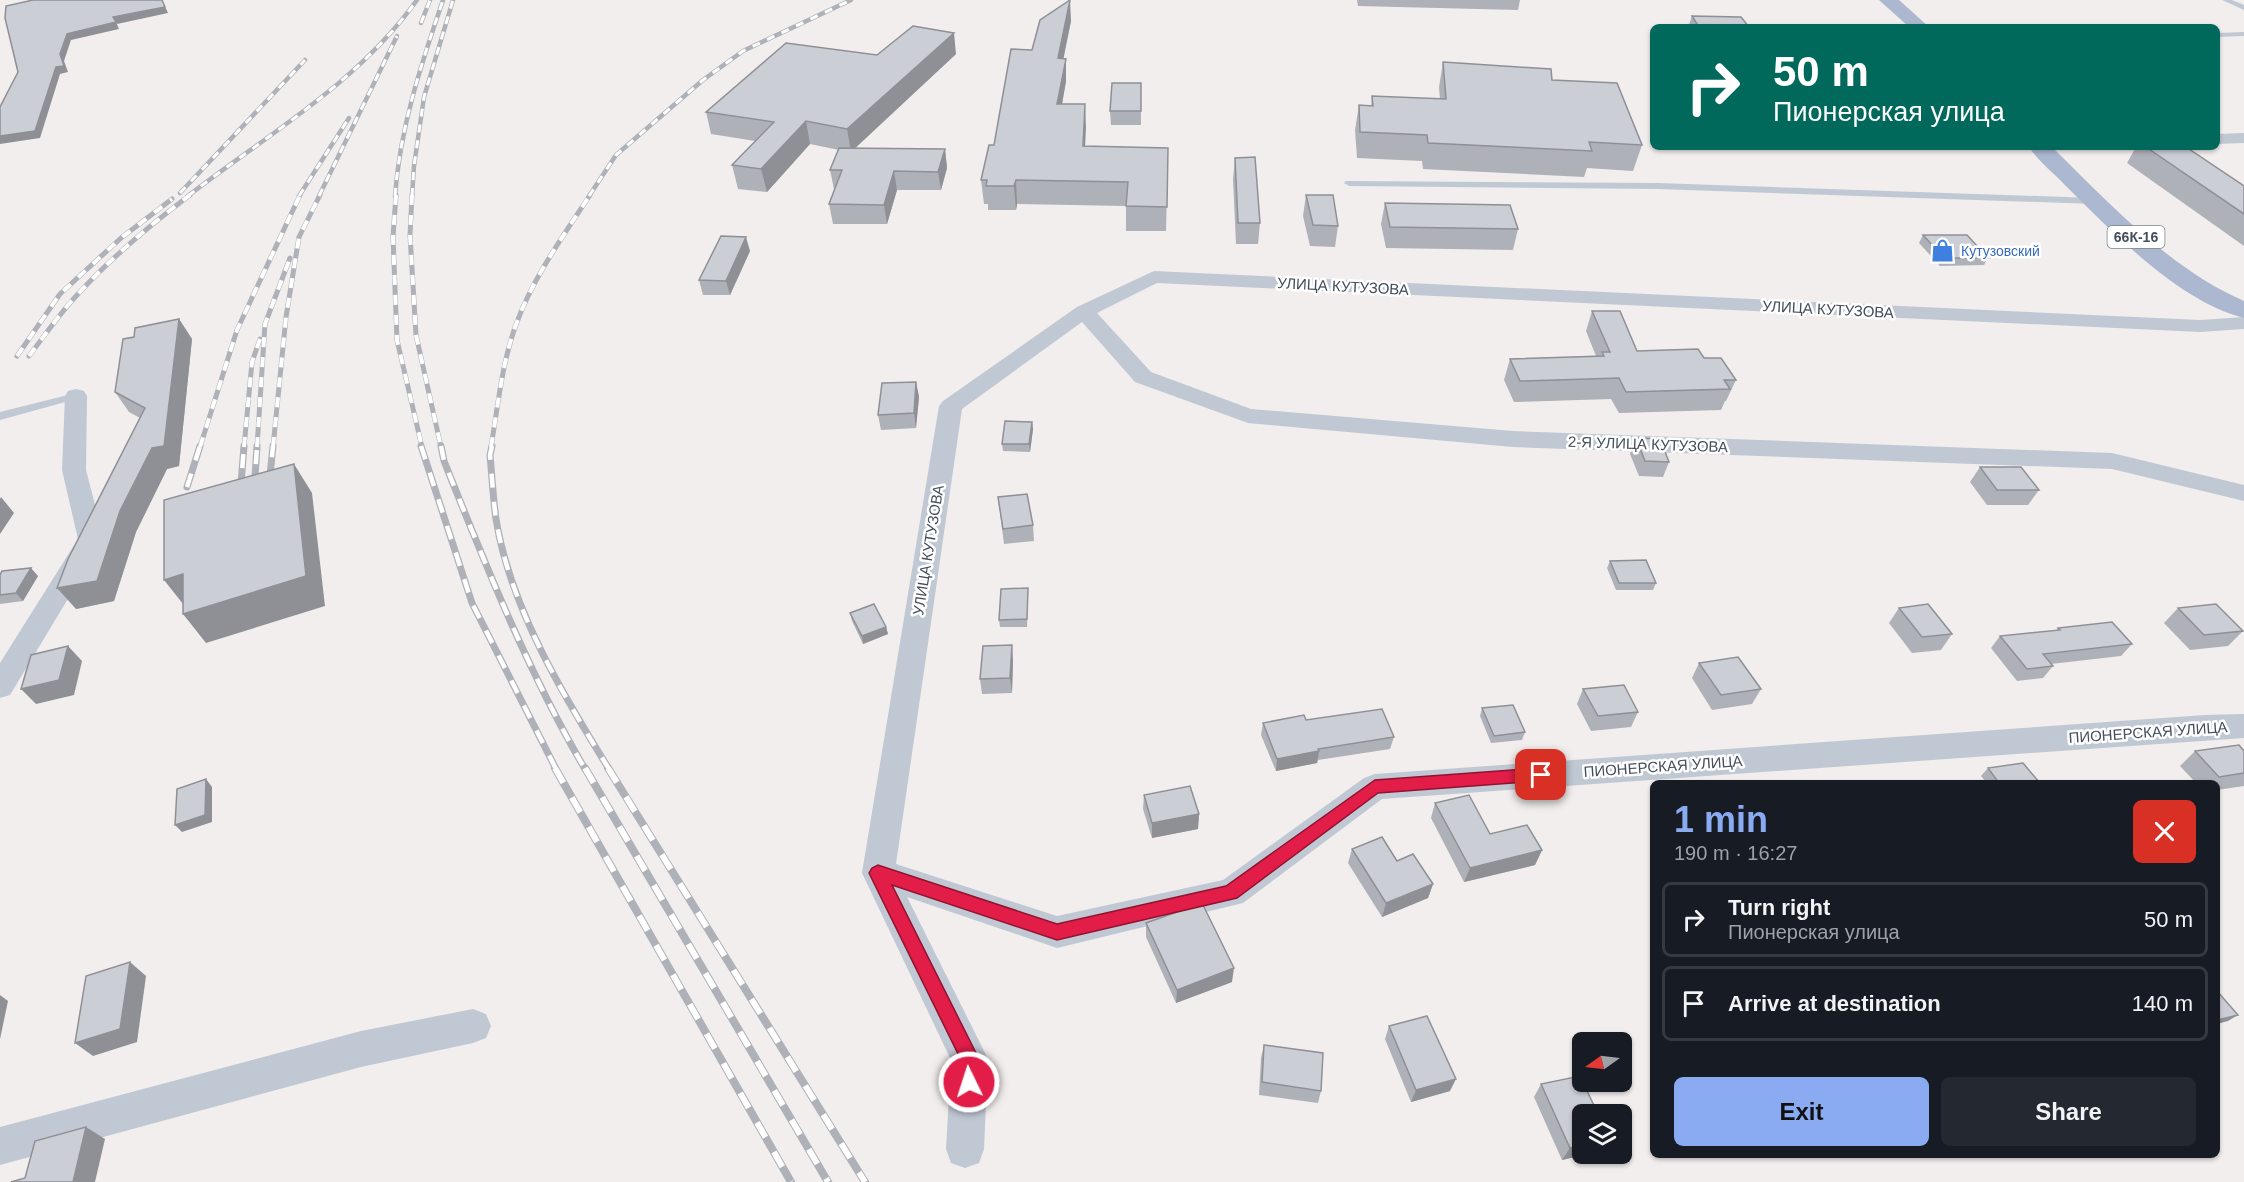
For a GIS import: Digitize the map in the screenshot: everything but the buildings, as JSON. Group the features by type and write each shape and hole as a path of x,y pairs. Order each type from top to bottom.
{"main road":[{"path":"1888,0 1916,24"},
{"name":"66К-16","path":"2043,150 2094,201 2181,278 2216,298 2244,310"}],"street":[{"path":"2220,139 2244,138"},
{"name":"УЛИЦА КУТУЗОВА","path":"878,873 951,406 1084,311 1154,277 2200,326 2244,323"},
{"name":"2-Я УЛИЦА КУТУЗОВА","path":"1084,311 1143,377 1248,416 1514,439 2112,461 2244,493"},
{"path":"0,687 92,539 74,470 76,396"},
{"name":"ПИОНЕРСКАЯ УЛИЦА","path":"878,873 1057,932 1231,892 1375,787 2193,727 2244,726"},
{"path":"878,873 970,1059 964,1149"},
{"path":"0,1146 361,1049 473,1026"}],"lane":[{"path":"2226,0 2244,8"},
{"path":"2220,35 2244,34"},
{"path":"1348,183 1658,186 2094,201"},
{"path":"0,416 76,396"}],"railway":[{"path":"188,196 339,83 393,30 417,0"},
{"path":"421,23 430,0"},
{"path":"395,196 407,121 419,72 443,0"},
{"path":"412,196 424,97 453,0"},
{"path":"589,196 616,155 703,80 743,51 851,0"},
{"path":"319,196 397,36"},
{"path":"180,193 305,60"},
{"path":"299,196 349,118"},
{"path":"29,356 65,309 91,280 132,242 190,195"},
{"path":"200,447 237,330 300,195"},
{"path":"273,447 286,317 299,237 320,195"},
{"path":"396,195 393,237 397,340 422,447"},
{"path":"412,195 410,235 416,335 441,447"},
{"path":"491,447 504,368 517,322 541,272 590,195"},
{"path":"17,356 60,294 121,238 172,199"},
{"path":"257,447 265,324 290,258"},
{"path":"244,447 252,362 260,339"},
{"path":"187,487 200,446"},
{"path":"240,496 244,446"},
{"path":"254,492 257,446"},
{"path":"269,485 273,446"},
{"path":"421,446 472,603 556,769"},
{"path":"441,446 444,461 526,657 585,769"},
{"path":"492,446 490,455 496,519 513,585 540,649 609,769"},
{"path":"555,768 791,1182"},
{"path":"585,768 828,1182"},
{"path":"608,768 865,1182"}],"place":[{"name":"Кутузовский","path":"1943,251"}],"route":[{"path":"969,1082 970,1059 878,873 1057,932 1231,892 1375,787 1541,775"}]}
